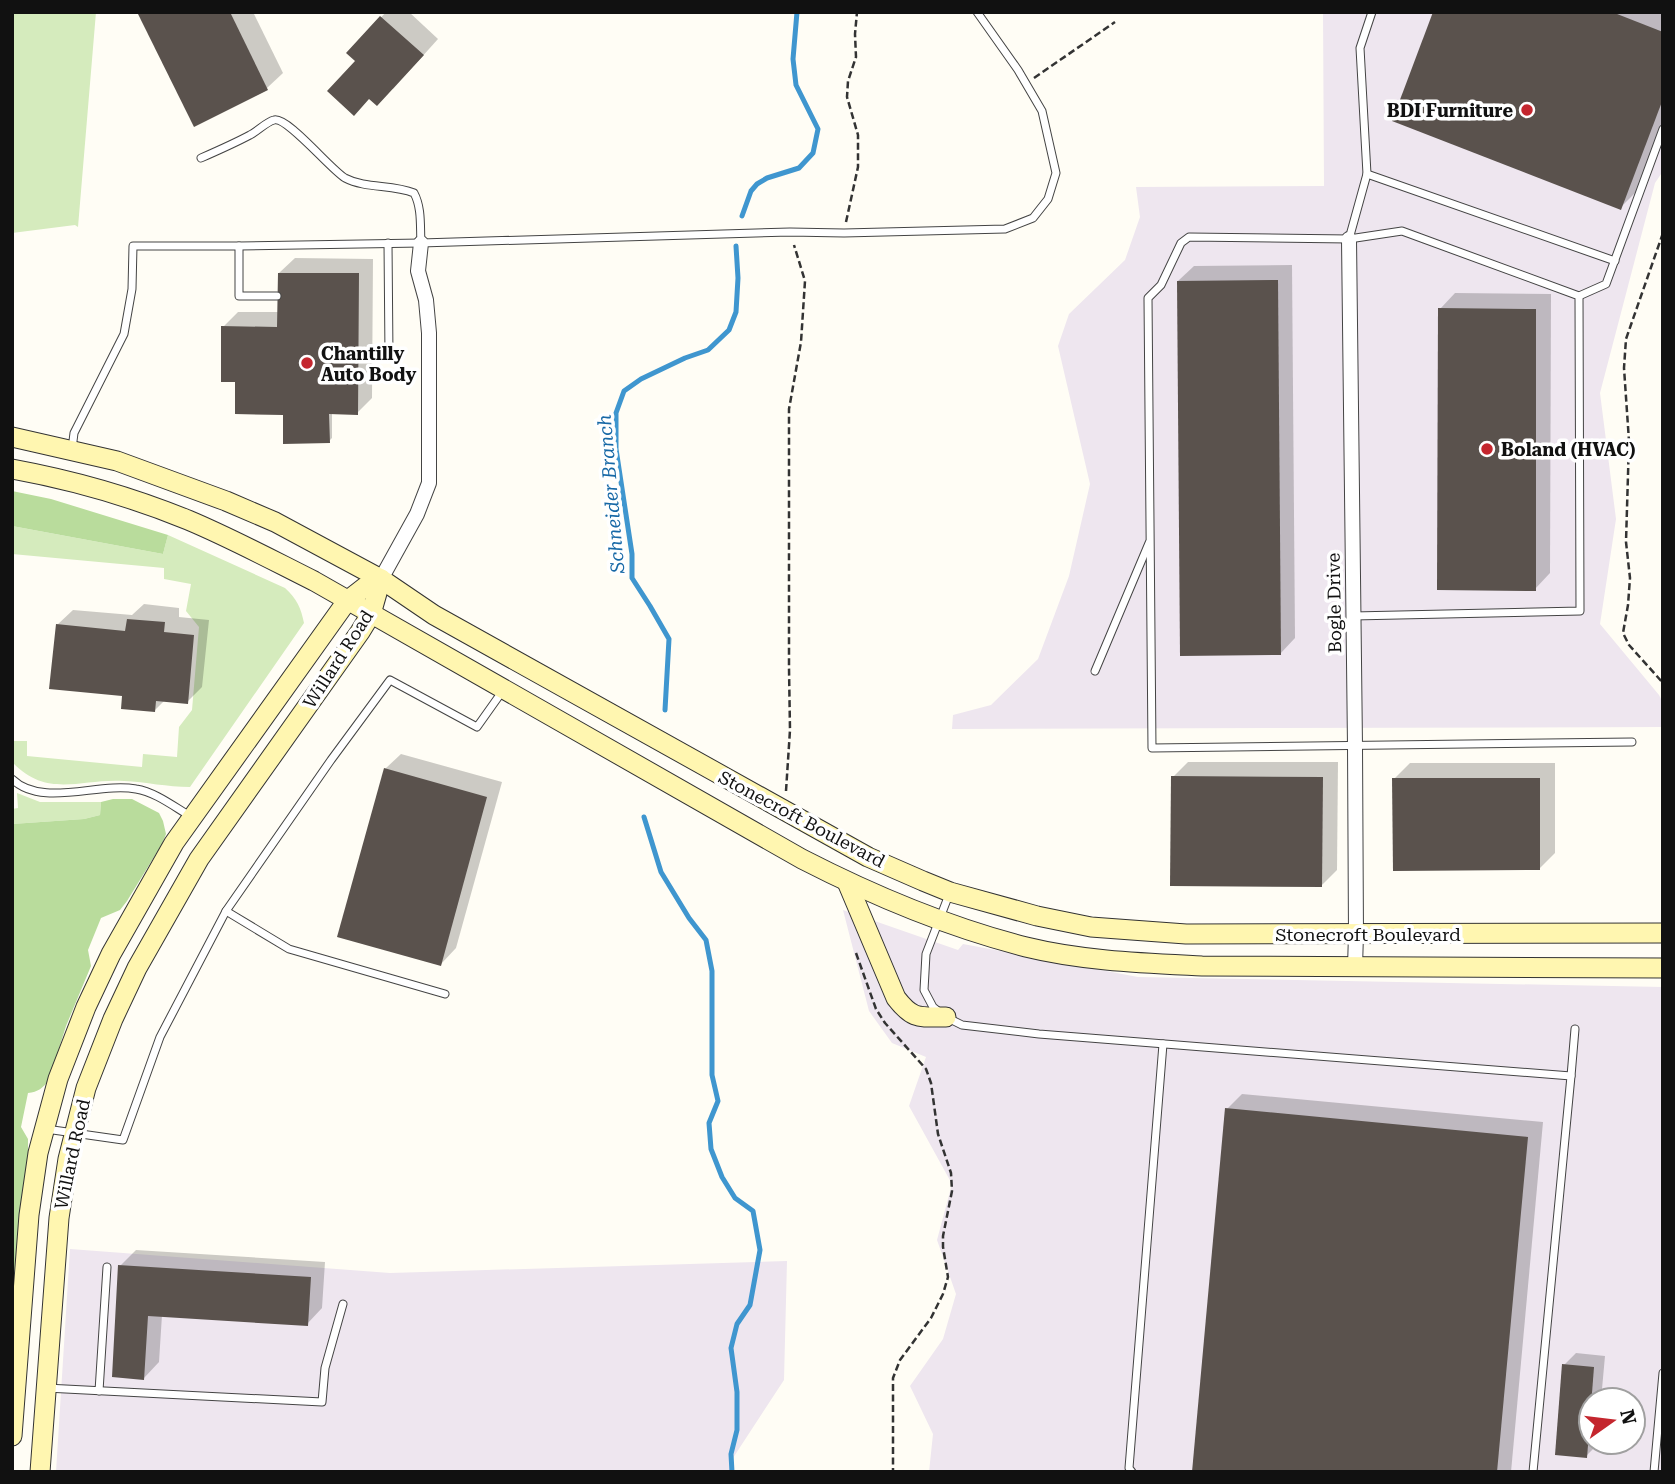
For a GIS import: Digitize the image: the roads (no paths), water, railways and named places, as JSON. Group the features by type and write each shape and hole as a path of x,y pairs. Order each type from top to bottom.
{"main road":[{"name":"Stonecroft Boulevard","path":"12,437 117,461 226,500 275,522 381,579 434,615 868,857 950,892 1037,916 1091,927 1186,934 1663,933"},
{"name":"Stonecroft Boulevard","path":"12,469 99,489 145,503 232,539 314,581 847,882 940,921 1027,947 1098,959 1202,966 1663,968"},
{"name":"Willard Road","path":"12,1436 29,1215 38,1153 58,1079 86,1007 111,954 174,843 347,601 381,579"},
{"name":"Willard Road","path":"40,1472 59,1218 68,1159 86,1088 113,1019 137,968 199,859 360,632 370,614 381,579"},
{"path":"847,882 896,998 906,1011 920,1017 946,1017"}],"street":[{"name":"Bogle Drive","path":"1349,239 1355,967"},
{"path":"381,579 417,514 429,483 429,333 426,300 418,271 421,243"}],"lane":[{"path":"72,450 74,433 124,334 132,289 133,246 421,243 790,232 1005,229 1033,218 1048,199 1056,173 1042,111 1018,70 977,12"},
{"path":"1349,239 1367,174 1360,48 1372,12"},
{"path":"201,158 274,120 279,120 346,178 364,185 402,188 414,193 420,210 421,243"},
{"path":"1632,742 1152,748 1148,298 1161,285 1181,243 1189,237 1349,239 1402,231 1579,296 1606,284 1663,129"},
{"path":"1367,174 1615,261"},
{"path":"388,243 389,355"},
{"path":"239,246 239,296 277,296"},
{"path":"1353,616 1580,611 1579,296"},
{"path":"1095,671 1150,539"},
{"path":"45,1129 123,1140 160,1037 226,911 390,680 477,727 504,689"},
{"path":"12,779 29,791 136,789 160,798 192,817"},
{"path":"950,892 926,954 924,990 933,1007 962,1025 1039,1034 1571,1076"},
{"path":"226,911 289,949 445,994"},
{"path":"1533,1472 1575,1029"},
{"path":"1132,1472 1129,1468 1163,1044"},
{"path":"99,1391 107,1267"},
{"path":"46,1388 322,1402 325,1368 344,1304"},
{"path":"1654,1472 1663,1373"}],"waterway":[{"name":"Schneider Branch","path":"742,216 751,191 757,184 799,168 813,153 818,129 796,85 793,59 797,12"},
{"name":"Schneider Branch","path":"665,710 669,639 632,578 632,554 616,449 616,413 624,391 641,379 708,350 729,330 736,312 736,246"},
{"name":"Schneider Branch","path":"644,817 661,872 706,940 712,971 712,1075 718,1101 709,1123 711,1149 722,1177 735,1198 753,1211 760,1250 750,1305 737,1324 731,1348 737,1392 737,1430 731,1454 732,1472"}],"place":[{"name":"BDI Furniture","path":"1527,110"},
{"name":"Chantilly Auto Body","path":"307,363"},
{"name":"Boland (HVAC)","path":"1487,449"}]}
